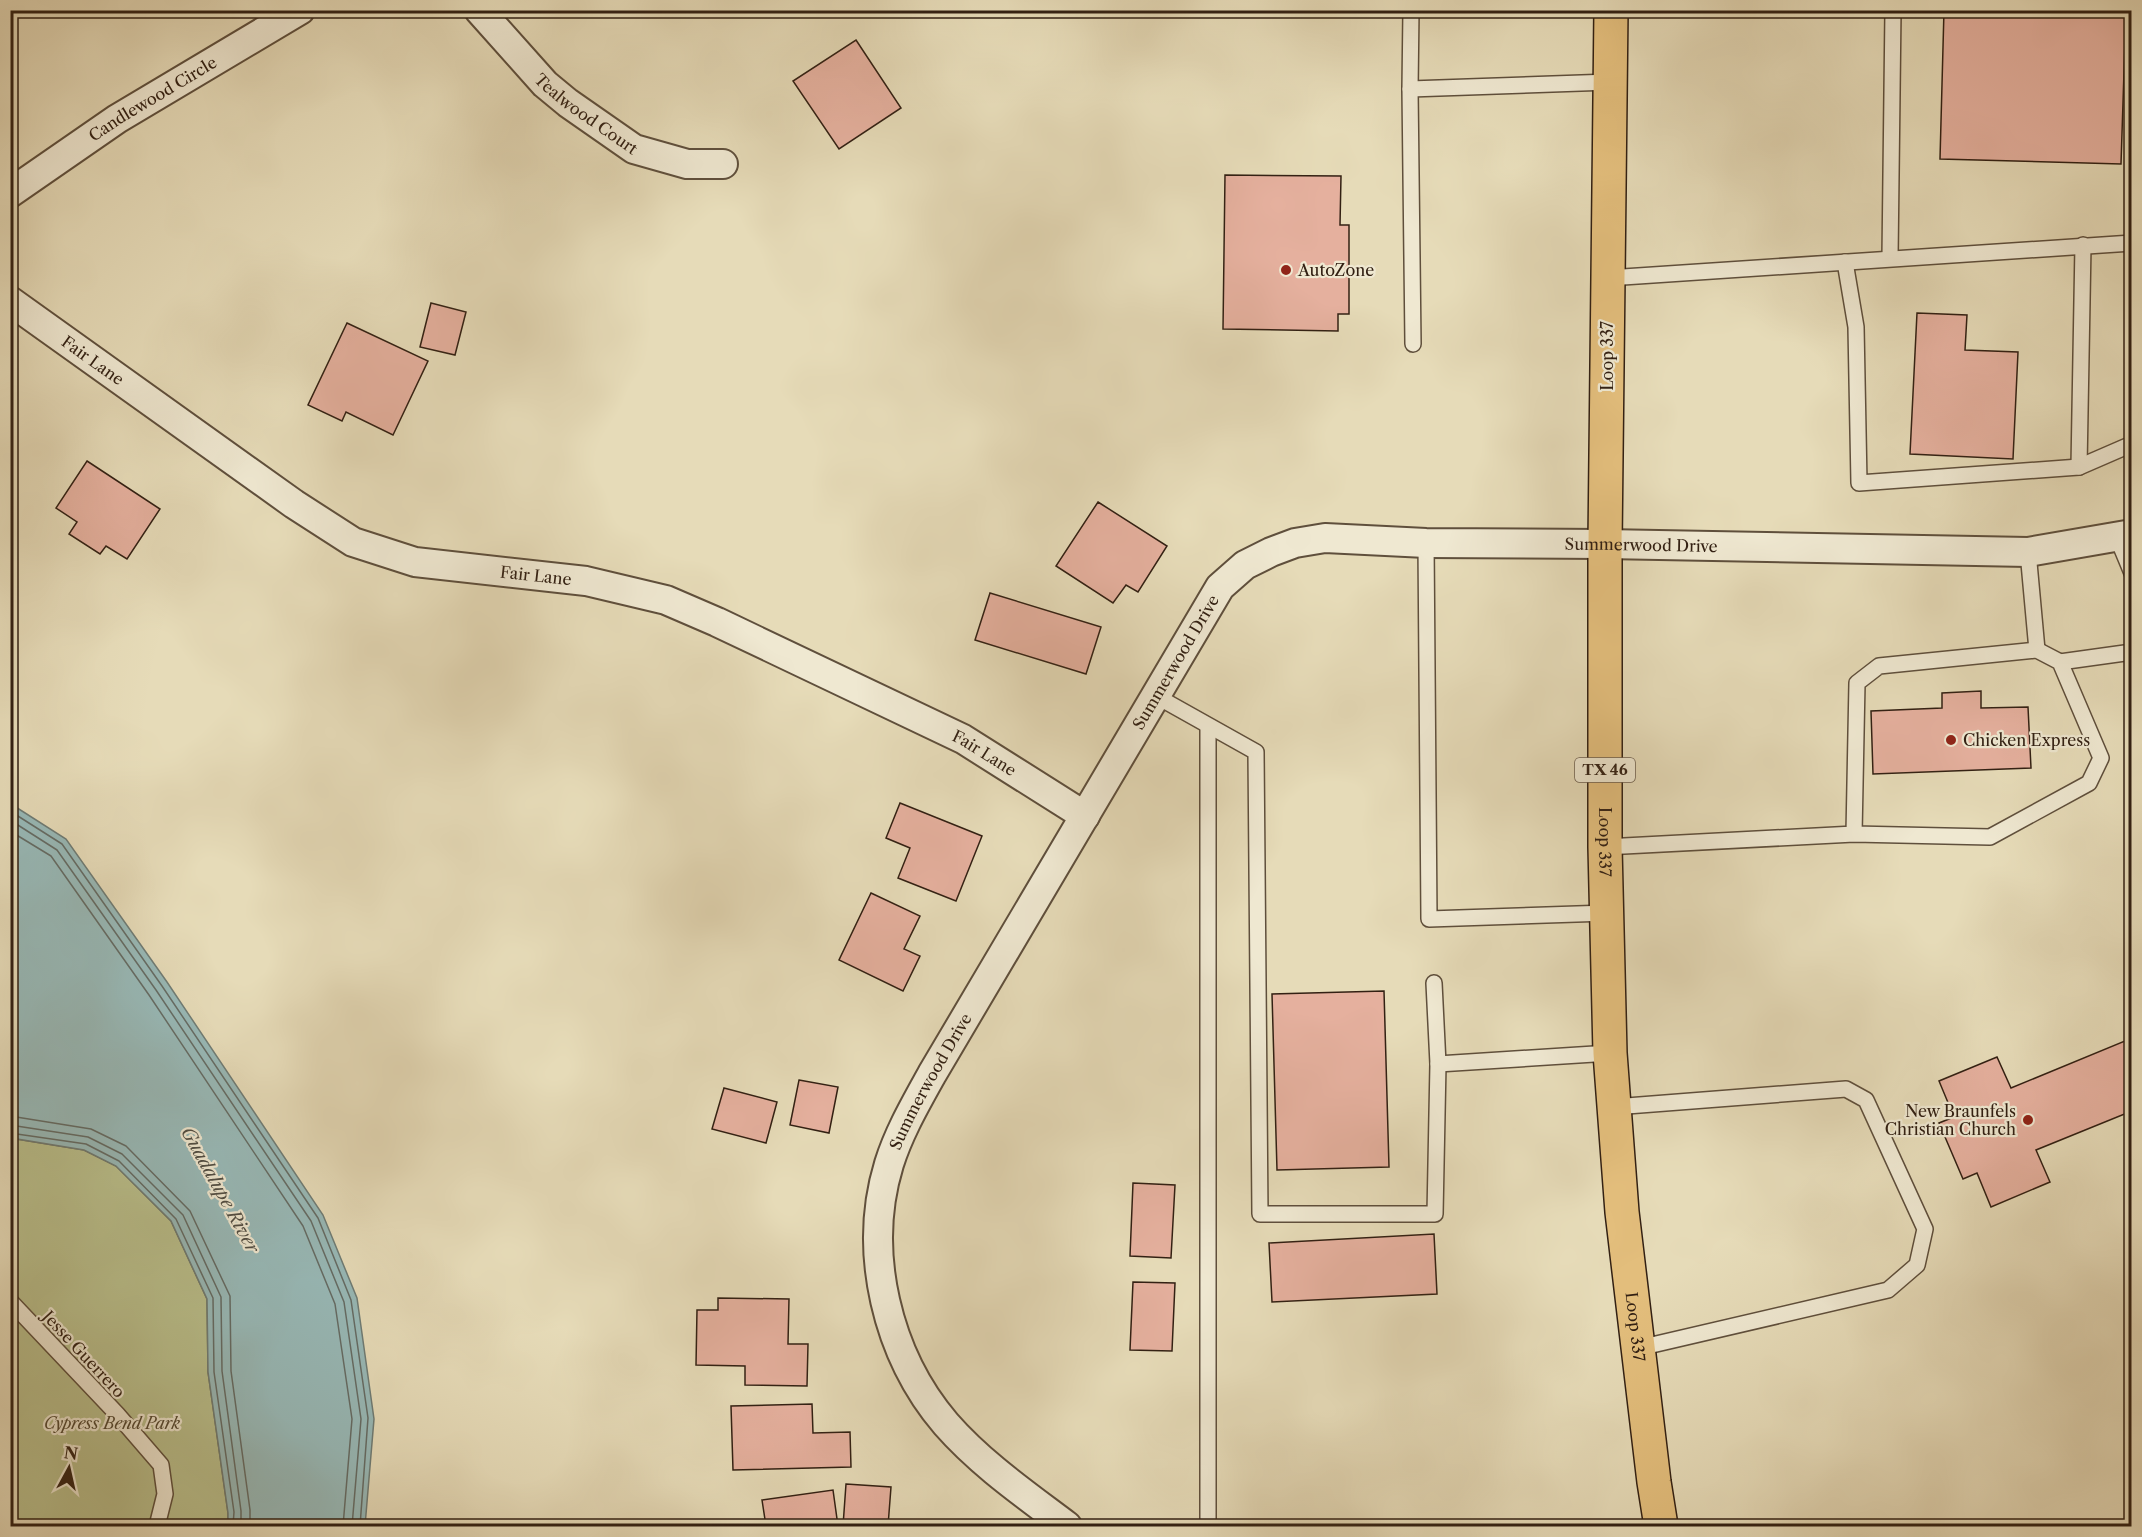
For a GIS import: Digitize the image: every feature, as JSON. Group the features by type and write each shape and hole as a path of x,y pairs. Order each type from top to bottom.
{"main road":[{"name":"Loop 337","path":"1611,10 1605,544 1605,847 1610,1053 1622,1212 1654,1482 1662,1527"}],"street":[{"name":"Candlewood Circle","path":"10,193 117,119 300,10"},
{"name":"Tealwood Court","path":"479,10 545,84 634,149 687,164 723,164"},
{"name":"Fair Lane","path":"10,301 294,504 353,542 415,562 586,581 666,600 963,739 1085,816"},
{"name":"Summerwood Drive","path":"1067,1527 993,1469 946,1424 918,1385 896,1338 884,1294 878,1241 880,1202 889,1164 901,1131 932,1074 1220,587 1245,565 1295,543 1325,538 1426,543 2028,552 2124,536"}],"lane":[{"path":"1411,10 1413,344"},
{"path":"1890,258 1893,10"},
{"path":"1410,89 1610,82"},
{"path":"1608,278 2132,243"},
{"path":"2079,467 2083,245"},
{"path":"1845,262 1856,327 1859,483 2079,467 2132,444"},
{"path":"2124,536 2132,573"},
{"path":"1426,543 1429,919 1607,913"},
{"path":"2028,552 2037,650"},
{"path":"1854,834 1857,682 1880,666 2037,650 2060,662 2132,652"},
{"path":"1605,847 1854,834 1990,837 2089,783 2102,759 2060,662"},
{"path":"1155,696 1256,752 1260,1214 1436,1214 1438,1064 1434,983"},
{"path":"1208,726 1208,1527"},
{"path":"1438,1064 1610,1053"},
{"path":"1614,1107 1846,1089 1866,1100 1925,1229 1917,1265 1888,1290 1639,1348"},
{"name":"Jesse Guerrero","path":"10,1301 117,1414 161,1465 165,1494 157,1527"}],"green space":[{"name":"Cypress Bend Park","path":"10,1138 84,1150 116,1166 171,1221 207,1299 208,1372 228,1526 11,1526"}],"water":[{"name":"Guadalupe River","path":"11,804 66,839 167,982 323,1215 357,1298 374,1419 365,1526 228,1526 208,1372 207,1299 171,1221 116,1166 84,1150 11,1138"}],"building":[{"path":"1944,10 2126,10 2121,164 1940,159"},
{"path":"856,40 901,108 839,149 793,81"},
{"name":"AutoZone","path":"1225,175 1341,176 1340,225 1349,225 1349,314 1338,314 1338,331 1223,329"},
{"path":"431,303 466,312 455,355 420,347"},
{"path":"1917,313 1967,315 1965,350 2018,352 2013,459 1910,454"},
{"path":"347,323 428,361 393,435 346,412 342,421 308,405"},
{"path":"87,461 160,509 127,559 106,546 100,554 69,534 77,522 56,508"},
{"path":"1098,502 1167,546 1138,592 1126,585 1113,603 1056,566"},
{"path":"990,593 1101,627 1086,674 975,640"},
{"name":"Chicken Express","path":"1981,691 1981,708 2028,707 2031,768 1873,774 1871,711 1942,708 1942,693"},
{"path":"900,803 982,836 956,901 898,878 910,848 886,838"},
{"path":"871,893 920,916 904,949 920,956 903,991 839,960"},
{"path":"1384,991 1389,1167 1277,1170 1272,994"},
{"name":"New Braunfels Christian Church","path":"2132,1038 2132,1111 2036,1150 2050,1182 1991,1207 1977,1173 1963,1179 1939,1123 1954,1117 1939,1081 1997,1057 2011,1088"},
{"path":"799,1080 838,1087 829,1133 790,1125"},
{"path":"724,1088 777,1102 766,1143 712,1129"},
{"path":"1133,1183 1175,1185 1171,1258 1130,1256"},
{"path":"1434,1234 1437,1294 1272,1302 1269,1243"},
{"path":"1133,1282 1175,1283 1172,1351 1130,1350"},
{"path":"718,1298 789,1299 788,1344 808,1344 807,1386 745,1385 745,1366 696,1365 697,1310 718,1310"},
{"path":"812,1404 813,1433 850,1432 851,1467 733,1470 731,1406"},
{"path":"846,1484 891,1487 888,1526 843,1526"},
{"path":"833,1490 838,1526 766,1526 762,1500"}],"place":[{"name":"AutoZone","path":"1286,270"},
{"name":"Chicken Express","path":"1951,740"},
{"name":"New Braunfels Christian Church","path":"2028,1120"}]}
